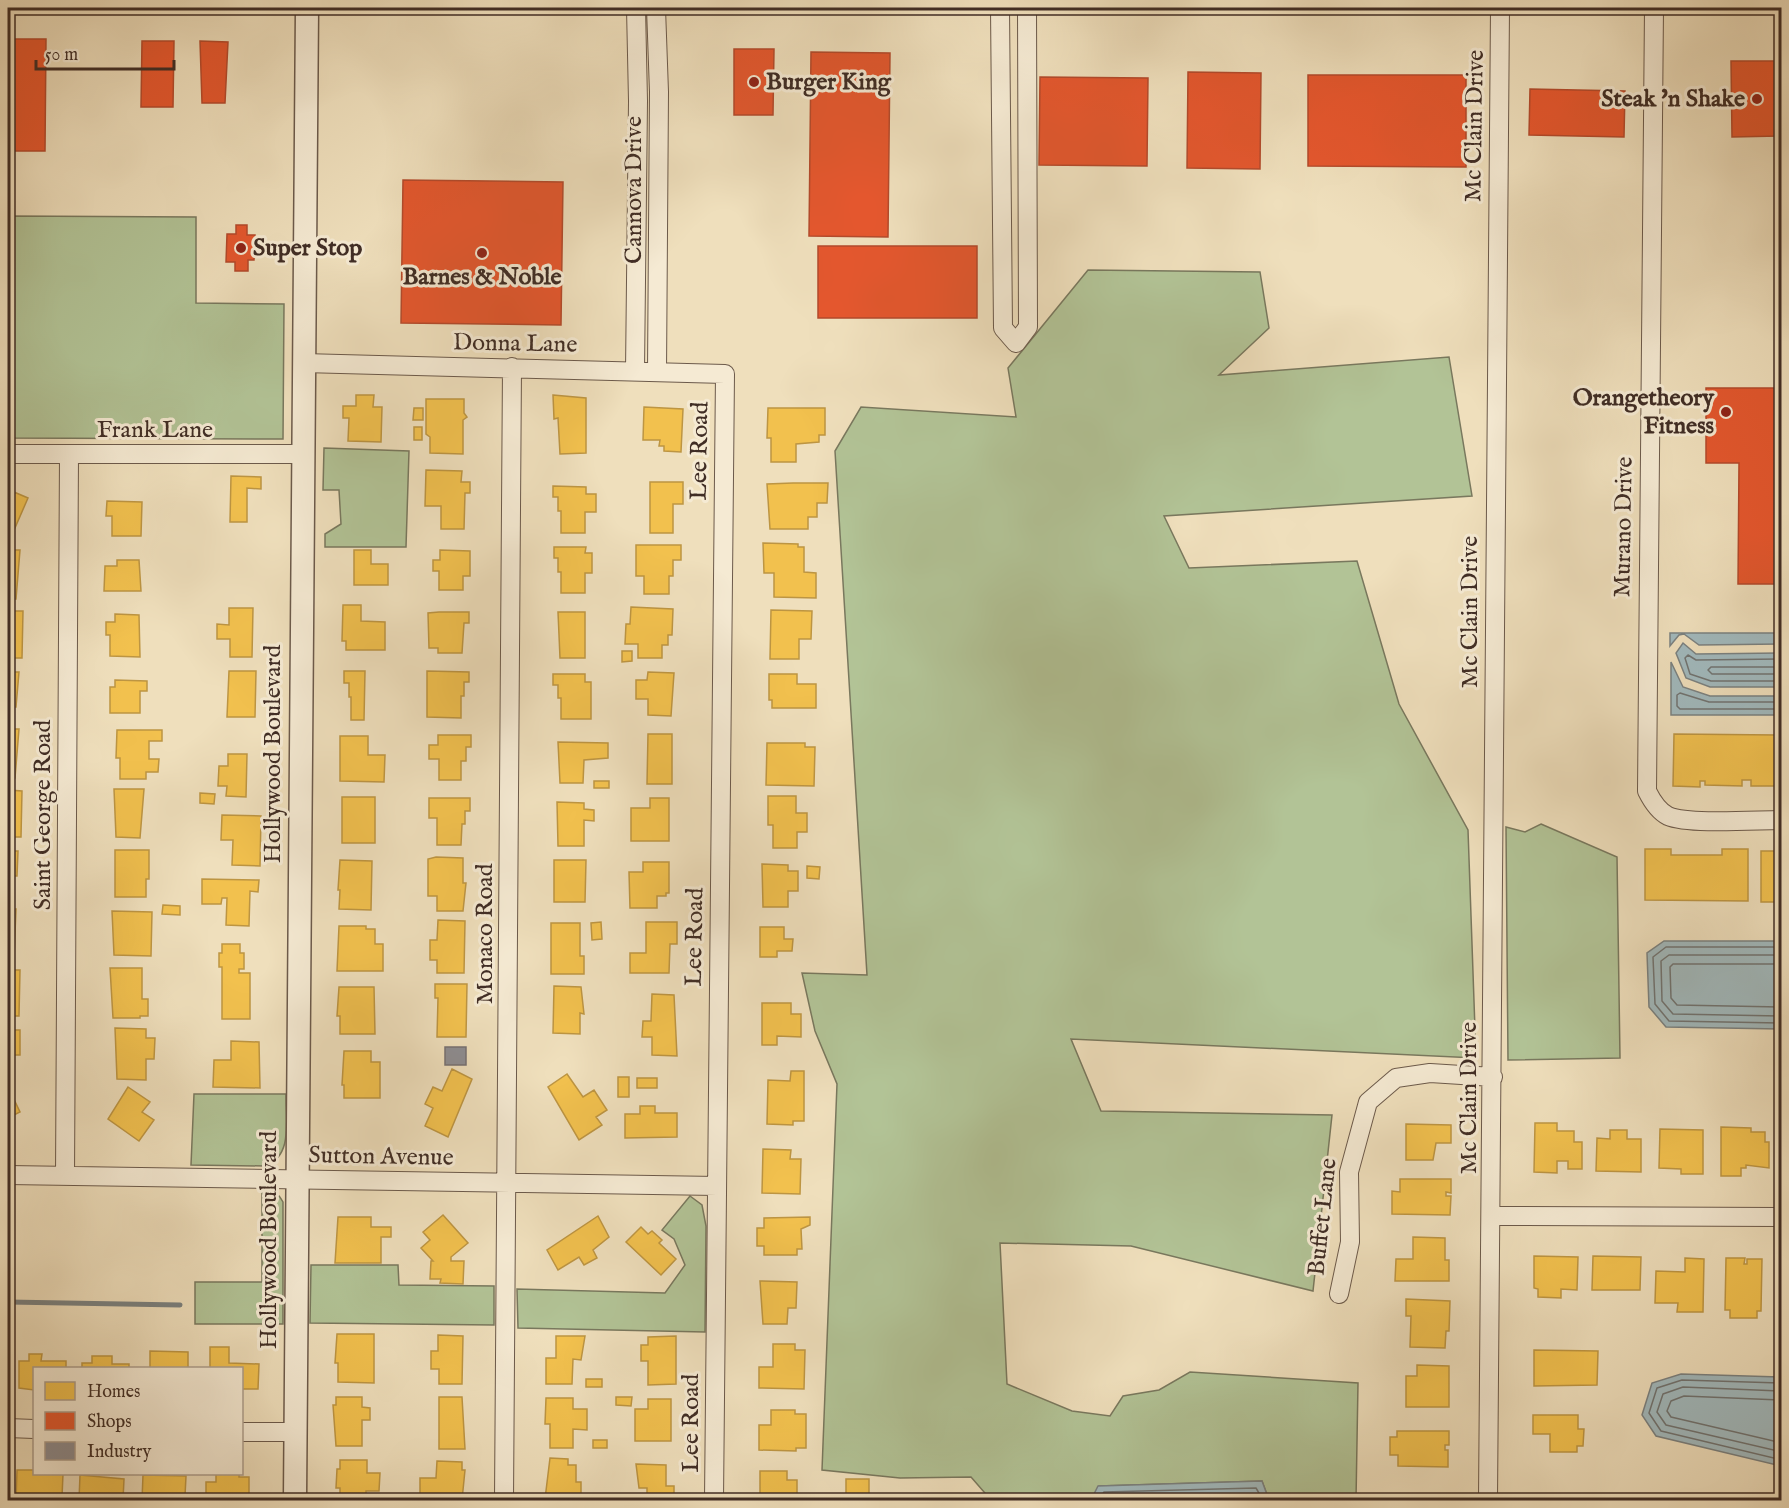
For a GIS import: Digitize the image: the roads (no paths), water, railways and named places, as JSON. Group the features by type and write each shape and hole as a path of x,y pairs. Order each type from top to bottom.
{"street":[{"name":"Hollywood Boulevard","path":"295,1500 302,454 308,8"},
{"name":"Cannova Drive","path":"635,371 638,101 636,8"},
{"name":"Cannova Drive","path":"656,8 659,92 657,372"},
{"path":"1000,8 1003,328 1016,343 1028,327 1027,8"},
{"name":"Mc Clain Drive","path":"1488,1500 1500,8"},
{"name":"Murano Drive","path":"1654,8 1647,791 1655,806 1669,816 1694,819 1782,820"},
{"name":"Donna Lane","path":"303,363 725,374"},
{"name":"Monaco Road","path":"504,1500 512,367"},
{"name":"Lee Road","path":"714,1500 725,374"},
{"name":"Frank Lane","path":"8,454 302,454"},
{"name":"Saint George Road","path":"65,1176 69,455"},
{"name":"Buffet Lane","path":"1339,1294 1350,1242 1349,1172 1368,1102 1396,1077 1430,1073 1493,1077"},
{"name":"Sutton Avenue","path":"8,1174 717,1186"},
{"path":"1492,1216 1782,1217"},
{"path":"8,1428 33,1429"},
{"path":"243,1431 295,1432"}],"water":[{"path":"1670,633 1781,633 1781,644 1699,645 1684,634 1679,635 1670,646"},
{"path":"1683,643 1696,654 1781,653 1781,687 1710,687 1686,678 1676,653"},
{"path":"1671,662 1683,687 1710,696 1781,696 1781,715 1671,715"},
{"path":"1664,941 1781,941 1781,1029 1666,1027 1649,1007 1647,953"},
{"path":"1681,1374 1781,1377 1781,1466 1656,1436 1642,1415 1652,1383"},
{"path":"1262,1481 1269,1500 1091,1500 1098,1486"}],"waterway":[{"path":"8,1302 180,1305"}],"place":[{"name":"Burger King","path":"754,82"},
{"name":"Steak 'n Shake","path":"1757,99"},
{"name":"Super Stop","path":"241,248"},
{"name":"Barnes & Noble","path":"482,253"},
{"name":"Orangetheory Fitness","path":"1726,412"}]}
